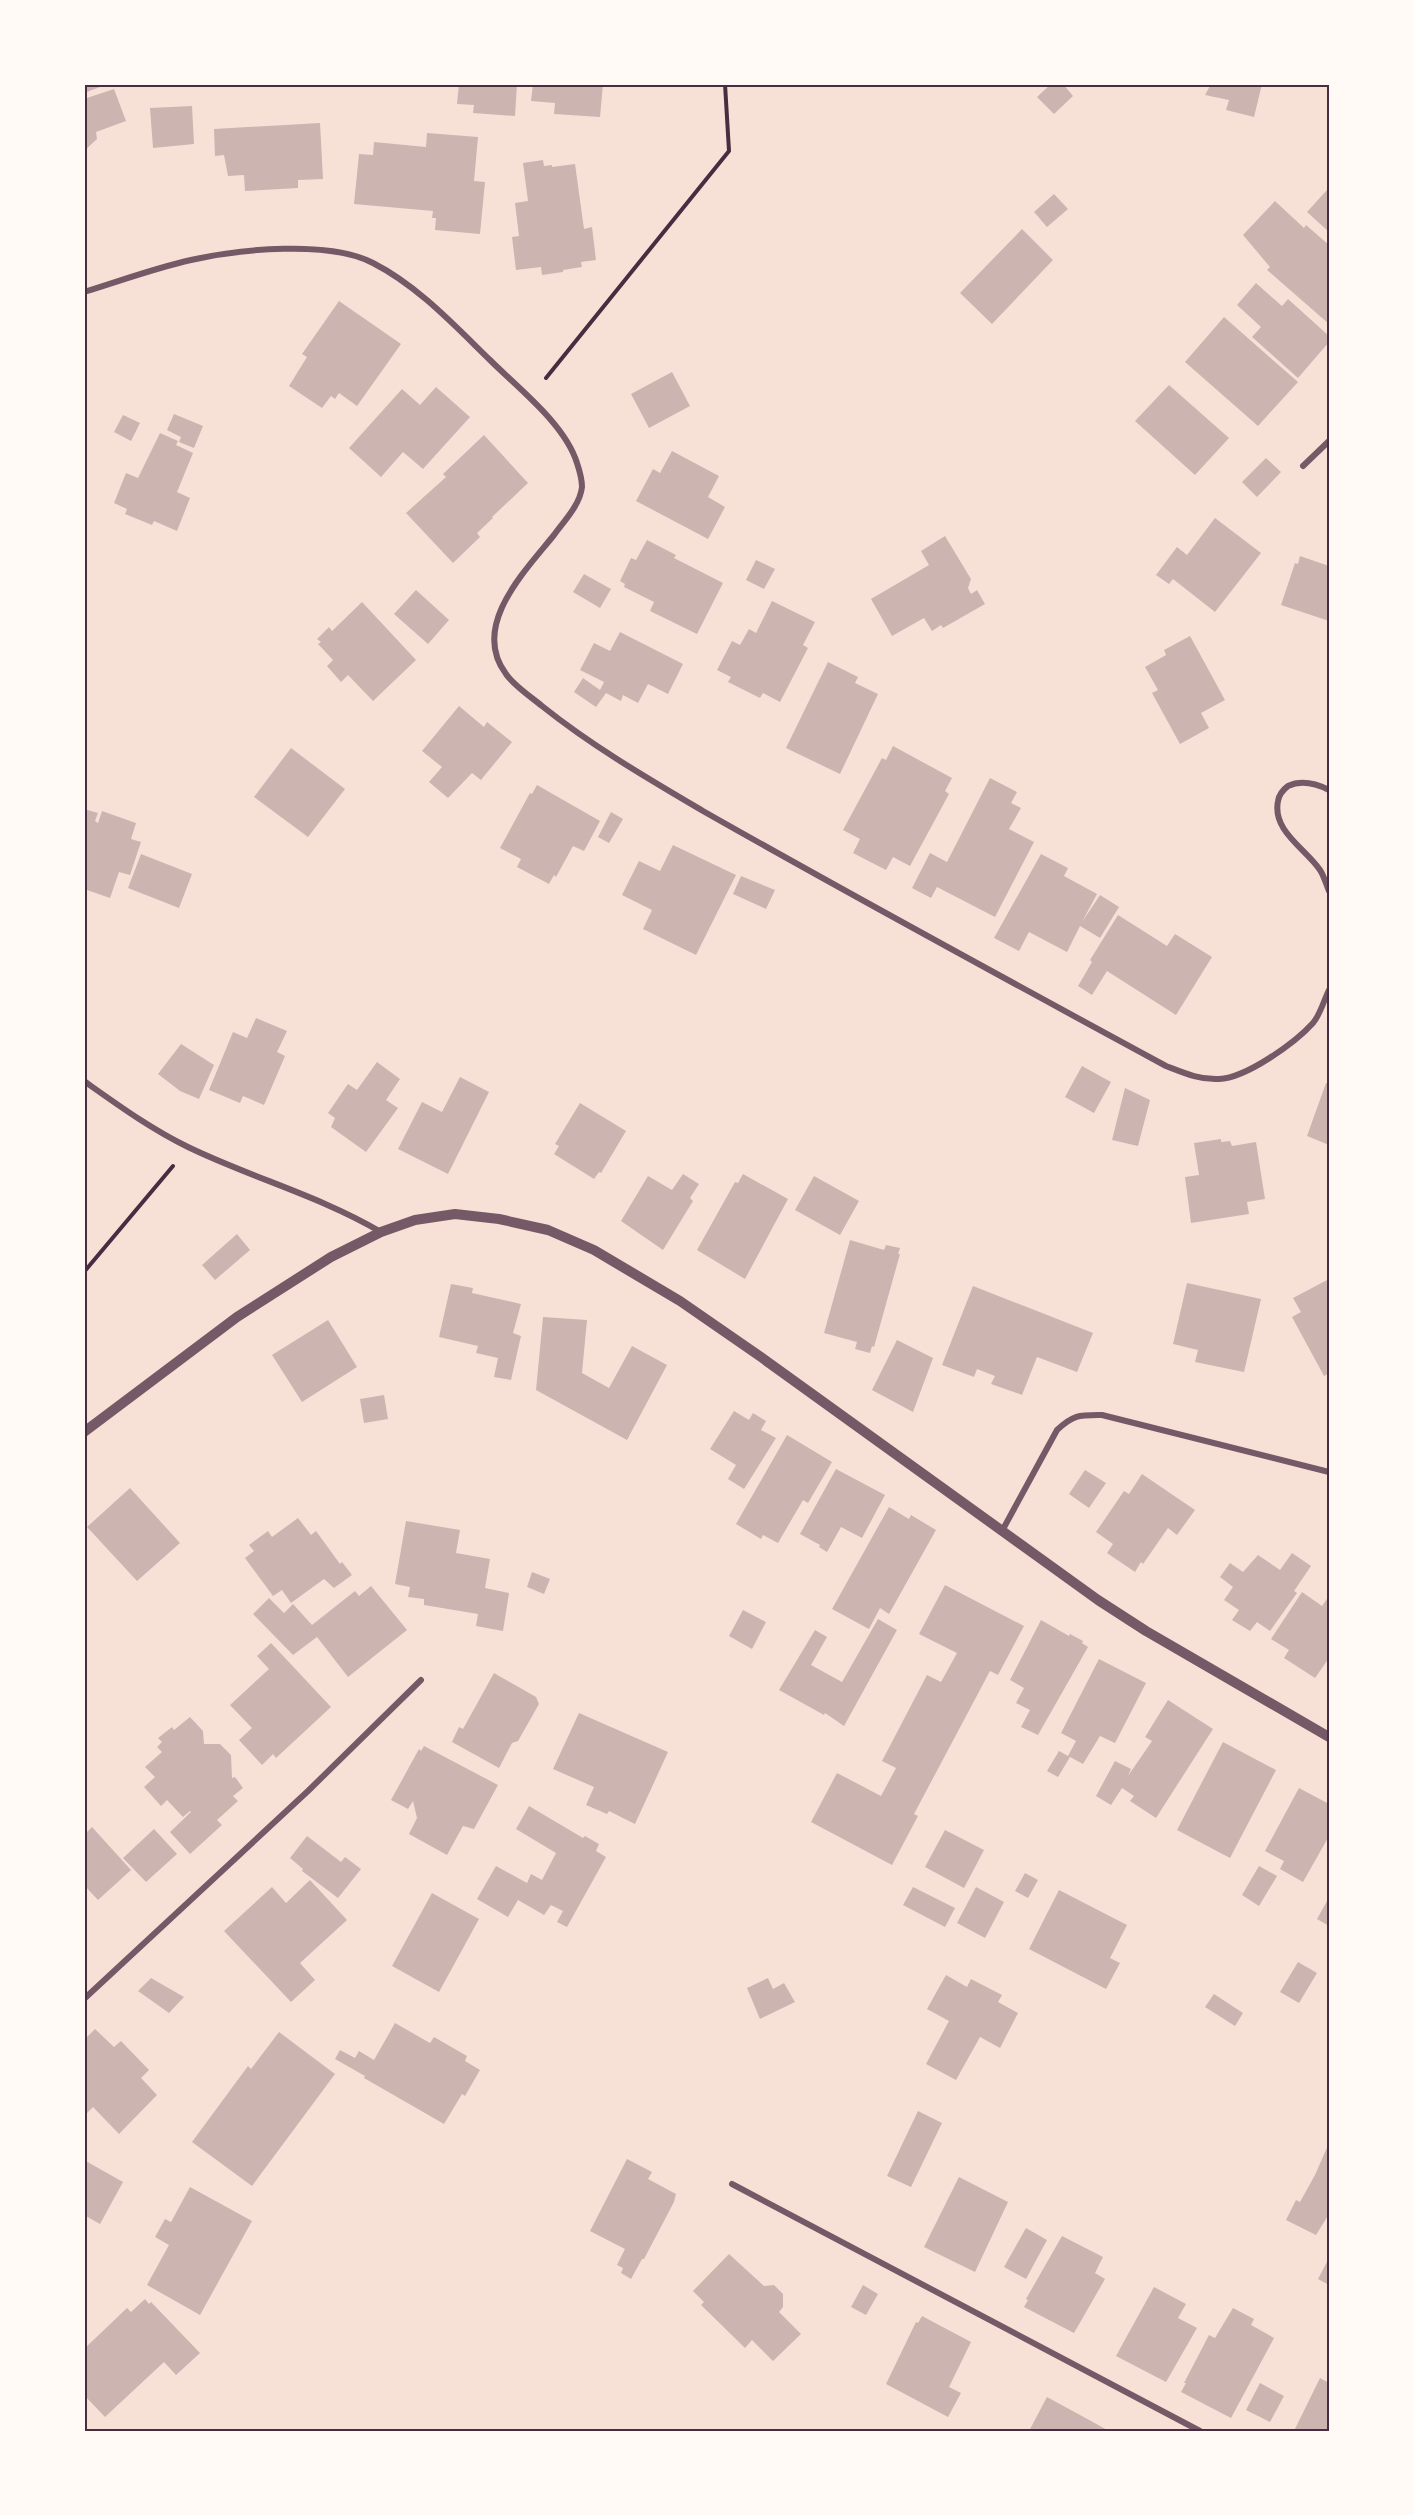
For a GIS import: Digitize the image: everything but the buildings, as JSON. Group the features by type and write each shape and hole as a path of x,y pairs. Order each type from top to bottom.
{"street":[{"path":"84,292 195,259 295,249 334,250 369,261 402,280 449,320 557,427 576,459 582,486 572,512 532,562 503,604 495,630 494,651 506,675 572,730 628,768 812,873 1166,1066 1197,1078 1221,1079 1242,1073 1266,1060 1314,1022 1329,990"},
{"path":"1303,466 1329,441"},
{"path":"1329,790 1320,785 1303,783 1287,787 1278,797 1276,810 1282,827 1320,870 1329,891"},
{"path":"84,1081 144,1124 189,1148 347,1212 381,1232"},
{"path":"84,1432 177,1360 256,1305 331,1257 381,1232 415,1220 454,1214 499,1219 548,1230 594,1250 680,1301 752,1350 1098,1600 1146,1631 1329,1737"},
{"path":"1002,1531 1057,1430 1071,1417 1102,1414 1329,1472"},
{"path":"84,1999 308,1791 421,1680"},
{"path":"732,2184 1200,2431"}],"path":[{"path":"529,399 729,151 724,84"},
{"path":"84,1272 189,1148"}]}
